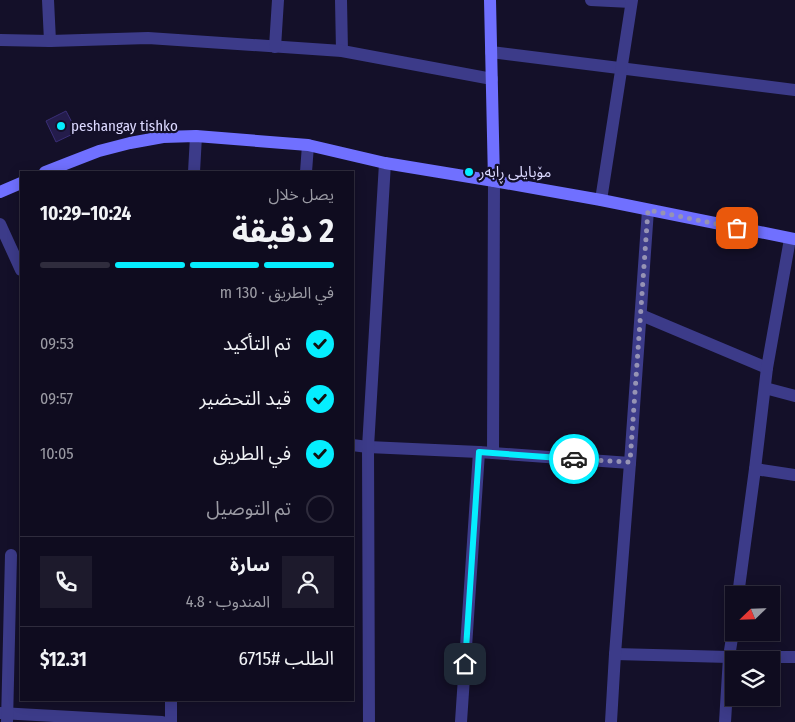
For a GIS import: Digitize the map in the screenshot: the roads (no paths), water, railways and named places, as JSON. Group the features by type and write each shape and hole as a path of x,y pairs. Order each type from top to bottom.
{"street":[{"path":"48,0 50,42"},
{"path":"275,47 278,0"},
{"path":"341,0 342,51"},
{"path":"490,0 494,181 493,453"},
{"path":"591,0 632,1 601,200"},
{"path":"0,40 50,42 148,38 342,51 492,79"},
{"path":"491,52 795,90"},
{"path":"194,171 196,136"},
{"path":"48,171 100,151 163,137 196,136 308,145 385,162 601,200 793,239 767,368 739,586"},
{"path":"306,171 308,145"},
{"path":"369,722 368,447 385,162"},
{"path":"0,192 20,183"},
{"path":"611,722 648,210"},
{"path":"0,224 20,268"},
{"path":"641,315 767,368"},
{"path":"765,388 795,396"},
{"path":"354,445 630,462"},
{"path":"461,722 479,452"},
{"path":"755,470 795,475"},
{"path":"12,555 4,716 162,722"},
{"path":"615,654 725,657"},
{"path":"780,657 795,657"},
{"path":"171,701 171,722"},
{"path":"725,722 726,706"}],"place":[{"name":"peshangay tishko","path":"61,126"},
{"name":"مۆبایلی ڕابەر","path":"469,172"}]}
